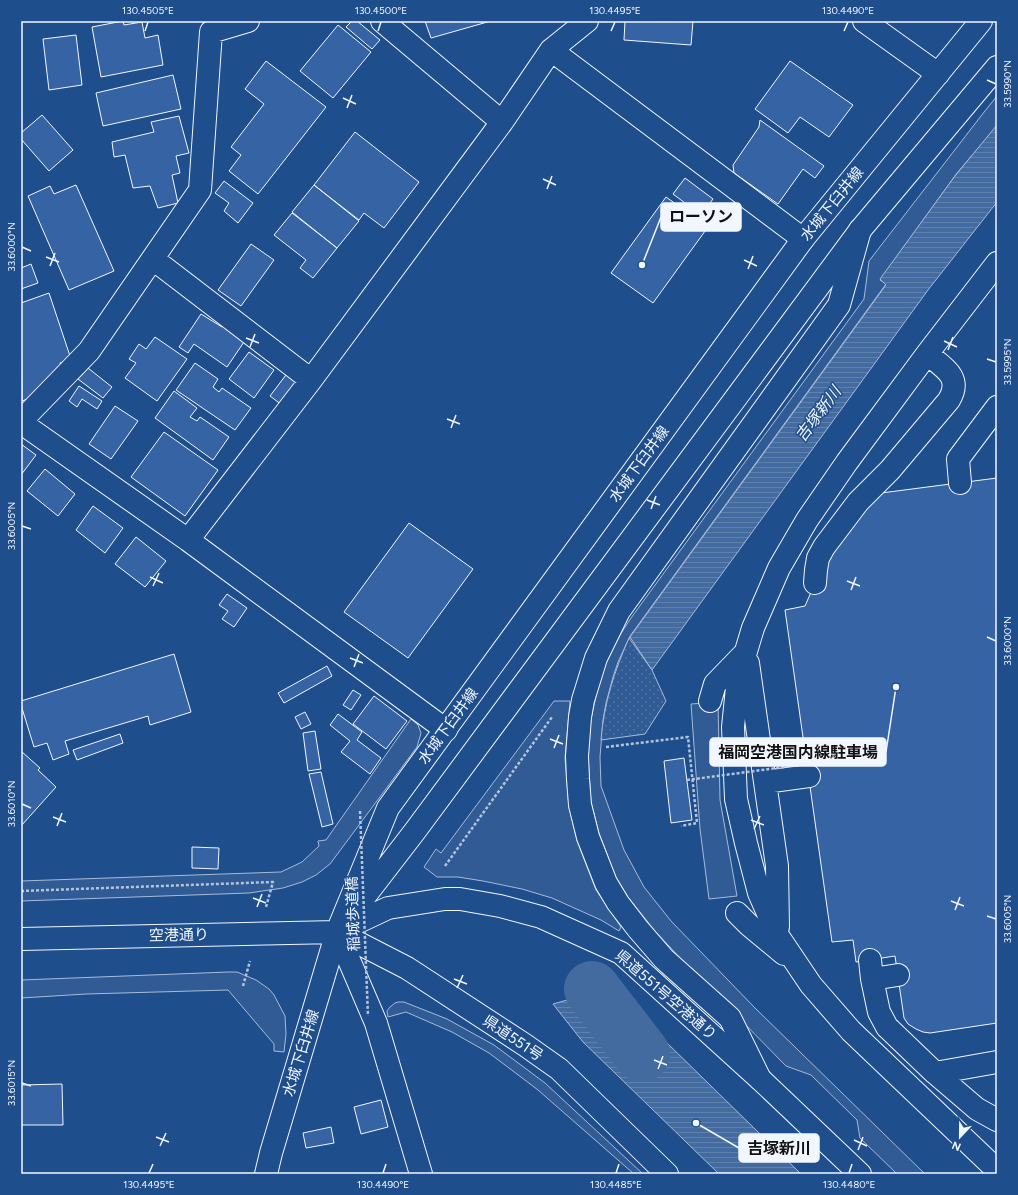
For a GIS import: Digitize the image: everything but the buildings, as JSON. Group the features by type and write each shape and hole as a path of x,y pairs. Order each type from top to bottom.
{"street":[{"path":"248,21 211,32 200,190 89,351 22,419 30,429 188,540 446,730"},
{"path":"382,21 502,122"},
{"path":"188,540 311,380 502,122 551,50 587,21"},
{"path":"864,21 938,74"},
{"name":"水城下臼井線","path":"266,1174 337,932 388,808 803,239 981,21"},
{"path":"551,50 803,239"},
{"name":"水城下臼井線","path":"337,932 415,831 861,229 997,67"},
{"path":"760,1079 730,1018 659,953 618,903 606,883 588,837 580,805 577,756 580,717 583,700 596,658 619,611 839,305 861,229"},
{"path":"153,259 311,380"},
{"path":"997,263 851,456 807,520 779,568 753,628 738,678 733,727 736,799 759,893 778,936 811,985 851,1031 997,1170"},
{"path":"815,583 818,558 824,547 858,502 890,470 949,400 953,392 954,385 947,370 927,354"},
{"path":"960,483 958,459 997,407"},
{"path":"710,701 715,684 746,651"},
{"path":"746,651 777,866 778,936"},
{"path":"765,782 808,770"},
{"name":"県道551号空港通り","path":"337,932 388,908 445,899 460,899 500,906 541,917 621,953 760,1079 860,1174"},
{"path":"737,913 749,925 798,965"},
{"path":"337,932 376,1023 421,1174"},
{"name":"空港通り","path":"21,939 337,932"},
{"name":"県道551号","path":"337,932 407,968 525,1045 559,1070 667,1174"},
{"path":"898,976 871,969 879,1012 887,1027 935,1073 976,1109 997,1120"},
{"path":"935,1073 997,1062"}],"path":[{"path":"445,866 556,711"},
{"path":"600,748 688,737 697,823 681,826"},
{"path":"687,780 808,770"},
{"name":"稲城歩道橋","path":"360,811 368,1016"},
{"path":"21,891 273,882 243,986"}],"shaded area":[{"path":"997,96 997,126 957,173 880,280 886,284 630,636 613,677 603,720 600,757 601,786 624,850 644,887 671,921 755,1008 925,1174 897,1174 860,1138 857,1120 811,1075 786,1066 682,960 655,931 628,897 616,877 599,833 591,802 588,755 591,719 599,683 608,658 631,618 864,299 869,261"},
{"path":"629,638 652,670 666,701 645,734 601,740 602,726 610,688"},
{"path":"554,701 570,701 565,758 569,807 577,841 596,890 621,927 619,931 601,920 552,898 522,889 483,881 458,877 437,877 424,867 436,849 441,853"},
{"path":"718,702 720,800 737,896 709,899 700,829 691,704"},
{"path":"411,719 418,725 421,733 417,747 330,864 316,875 302,882 283,888 249,893 21,901 21,881 281,872 302,862 319,846 318,841 326,840"},
{"path":"237,972 256,980 269,989 274,995 285,1016 286,1034 284,1052 274,1051 274,1044 228,990 86,994 21,998 21,980"},
{"path":"398,1002 404,1002 447,1019 494,1045 545,1083 643,1174 634,1174 538,1090 489,1053 452,1032 406,1012 388,1017 387,1011"}],"water":[{"path":"997,125 997,202 928,290 652,670 630,637 886,285 880,279 955,176"},
{"path":"616,986 644,1020 801,1174 719,1174 583,1042 553,1004"}],"waterway":[{"name":"吉塚新川","path":"592,989 642,1054"}],"place":[{"name":"ローソン","path":"642,265"},
{"name":"福岡空港国内線駐車場","path":"896,687"},
{"name":"吉塚新川","path":"696,1123"}]}
